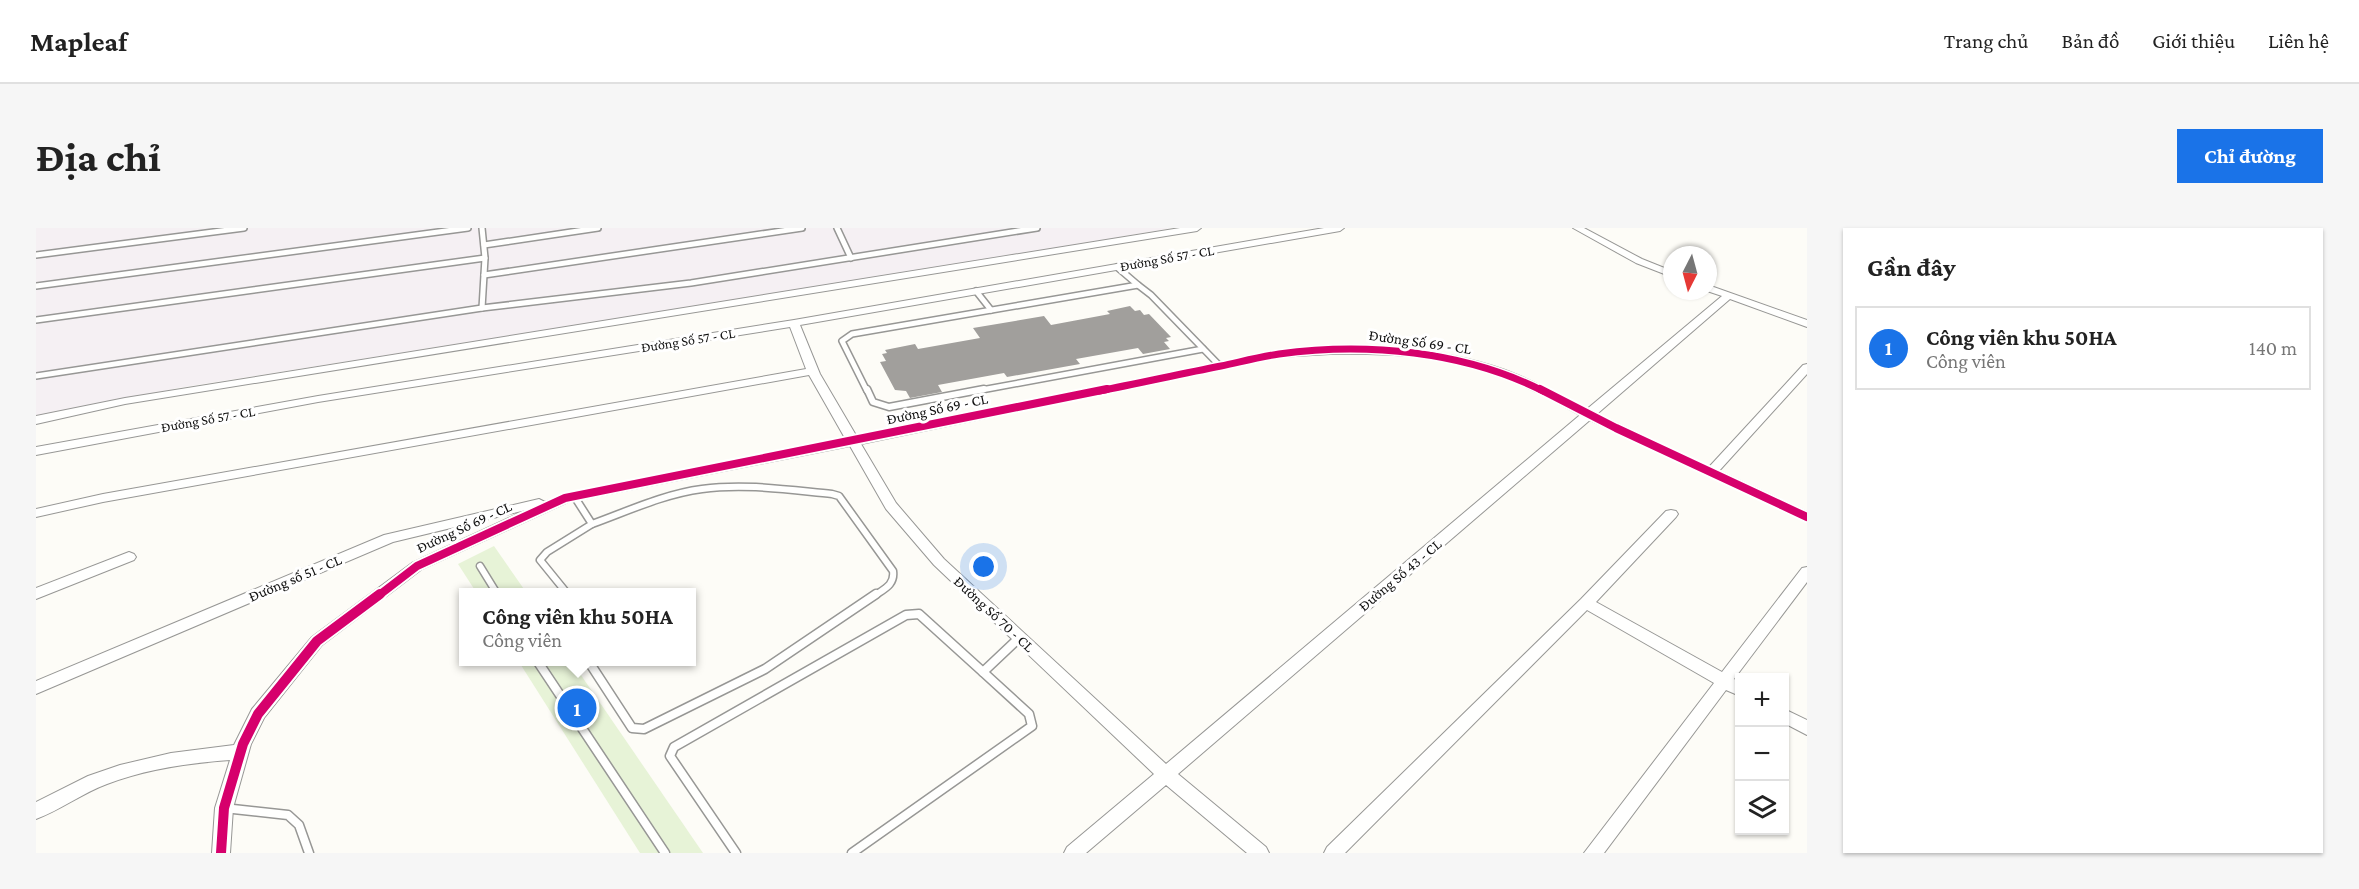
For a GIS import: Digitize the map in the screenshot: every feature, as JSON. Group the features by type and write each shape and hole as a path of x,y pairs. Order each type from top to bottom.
{"street":[{"path":"36,420 124,401 1197,228"},
{"name":"Đường Số 57 - CL","path":"36,451 318,399 794,322 1340,228"},
{"path":"1577,228 1639,261 1663,270"},
{"path":"1717,292 1807,324"},
{"name":"Đường Số 43 - CL","path":"1072,853 1728,296"},
{"name":"Đường Số 70 - CL","path":"794,322 813,371 891,506 939,562 1166,774 1260,853"},
{"name":"Đường Số 69 - CL","path":"221,853 224,808 240,752 258,714 317,641 417,566 569,497 853,442 1220,366 1289,353 1332,349 1382,350 1444,358 1488,368 1535,387 1588,415 1807,517"},
{"path":"1711,472 1807,367"},
{"path":"36,513 147,490 813,371"},
{"name":"Đường số 51 - CL","path":"36,688 389,538 451,522 569,497"},
{"path":"1333,853 1586,603 1671,514"},
{"path":"36,594 129,557"},
{"path":"1593,853 1807,572"},
{"path":"1586,603 1735,687"},
{"path":"1789,717 1807,728"},
{"path":"36,811 102,779 151,764 195,755 240,752"}],"lane":[{"path":"36,255 244,228"},
{"path":"36,286 468,228"},
{"path":"482,228 484,245 482,308"},
{"path":"484,245 598,228"},
{"path":"484,275 802,228"},
{"path":"837,228 851,258"},
{"path":"36,376 482,308 556,301 682,284 1037,228"},
{"path":"36,320 484,258"},
{"path":"1117,267 1151,295 1220,366"},
{"path":"1138,285 875,329 852,334 842,341 873,402 880,406 1203,349"},
{"path":"976,291 991,310"},
{"path":"563,588 540,560 547,552 592,524 677,495 722,487 839,496 893,571 894,578 891,584 765,669 644,729 632,728 592,666"},
{"path":"569,497 592,524"},
{"path":"480,566 494,588"},
{"path":"736,853 670,756 674,747 906,615 919,614 1029,714 1032,726 852,853"},
{"path":"983,672 1019,638"},
{"path":"541,666 664,853"},
{"path":"224,808 288,814 299,825 309,853"}],"shaded area":[{"path":"36,228 1172,228 952,266 178,388 36,419"}],"green space":[{"path":"494,546 523,588 473,588 458,564"},
{"path":"522,666 575,666 703,853 640,853"}],"building":[{"path":"1130,306 1135,311 1140,310 1144,315 1149,314 1171,337 1166,338 1169,341 1164,342 1170,349 1143,354 1138,348 1076,359 1080,364 1007,377 1004,373 938,385 942,392 910,398 906,391 895,390 880,362 886,361 882,354 887,353 885,350 915,344 918,349 980,338 973,328 1044,316 1051,325 1110,314 1107,311"}],"cycle path":[{"path":"221,853 224,808 243,744 258,714 317,641 417,566 565,498 853,442 1278,354 1356,350 1433,356 1498,371 1807,517"}],"place":[{"name":"Công viên khu 50HA","path":"577,708"}]}
